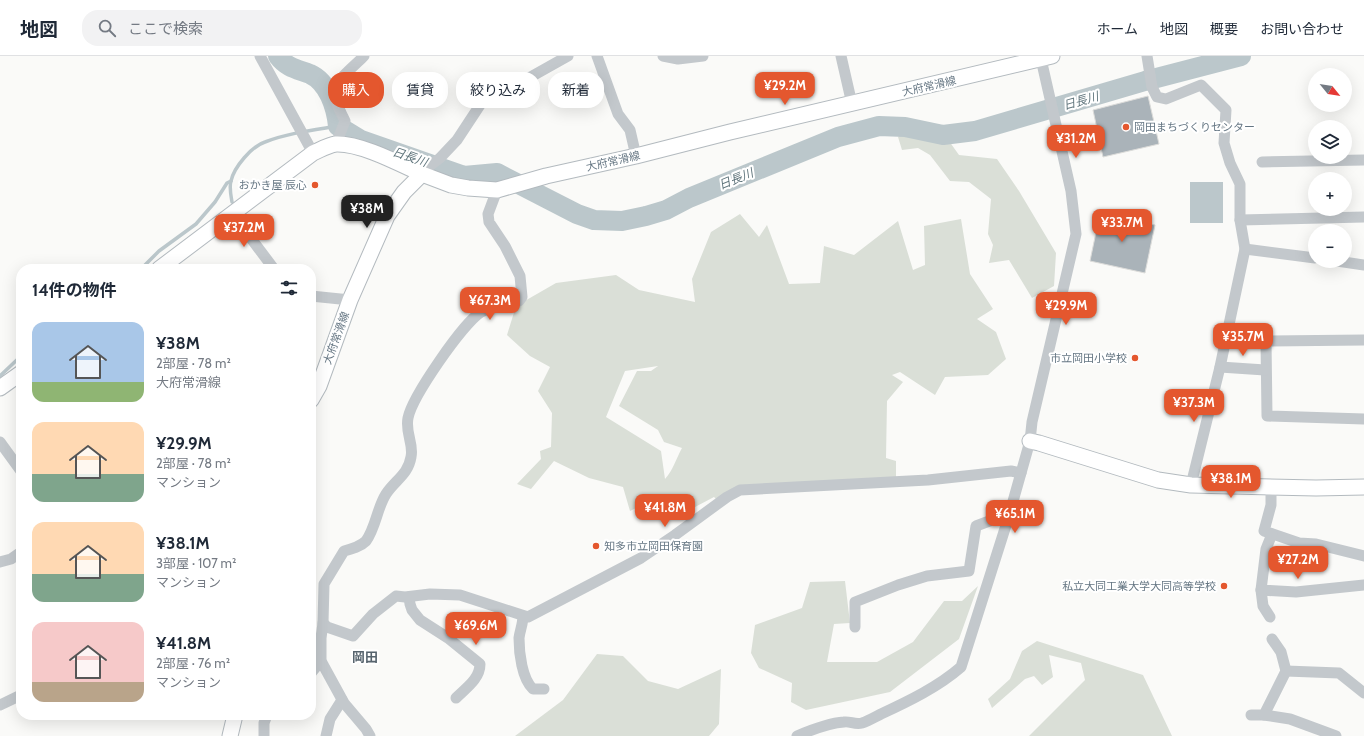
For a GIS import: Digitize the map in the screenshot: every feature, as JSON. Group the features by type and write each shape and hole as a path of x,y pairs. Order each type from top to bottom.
{"main road":[{"name":"大府常滑線","path":"316,390 350,300 388,216 404,192 428,168 451,185 497,190 546,176 852,104 1036,58"},
{"path":"165,264 313,153 339,139 370,151 428,168"},
{"path":"0,388 16,377"},
{"path":"1030,441 1158,480 1191,485 1364,487"},
{"path":"230,736 234,720"}],"street":[{"path":"260,56 313,153"},
{"path":"339,139 345,121 336,100 335,88 338,82 364,56"},
{"path":"428,168 457,140 482,102 503,86 527,79 568,56"},
{"path":"597,56 618,114 630,130 636,156"},
{"path":"663,56 678,59 703,56"},
{"path":"841,56 852,104"},
{"path":"1147,56 1152,87 1157,97 1166,99 1201,85 1226,110 1224,143 1230,163 1240,184 1240,220 1245,249 1220,367 1191,485"},
{"path":"797,736 832,723 846,721 855,724 862,723 892,709 932,687 951,676 961,667 1008,519 1030,441 1034,415 1076,234 1074,204 1052,108 1036,58"},
{"path":"1262,162 1364,160"},
{"path":"370,736 342,700 322,661 321,638 324,584 344,551 355,549 365,542 386,493 399,480 410,460 412,448 407,431 408,417 423,386 453,340 481,312 519,301 522,297 520,276 505,246 489,222 488,214 497,190"},
{"path":"232,213 270,264"},
{"path":"1240,220 1364,217"},
{"path":"1245,249 1308,257"},
{"path":"1352,263 1364,265"},
{"path":"316,297 350,300"},
{"path":"1364,340 1266,341 1267,416 1364,419"},
{"path":"1220,367 1266,370"},
{"path":"0,442 16,464"},
{"path":"323,623 327,627 353,636 373,614 396,596 430,594 460,595 523,616 532,616 641,558 727,497 740,490 928,480 1011,471 1021,473"},
{"path":"1271,487 1271,505 1264,531 1299,543 1316,544 1364,556"},
{"path":"855,627 855,602 927,576 969,571 976,526 1000,517 1008,519"},
{"path":"1270,616 1263,606 1261,590 1266,549 1272,534"},
{"path":"0,562 11,559 16,556"},
{"path":"1261,590 1296,592 1364,585"},
{"path":"410,596 412,610 420,620 448,638 480,664 480,670 476,678 456,698"},
{"path":"523,616 519,637 524,671 528,685 533,689 544,689"},
{"path":"1264,715 1286,671 1280,652 1272,639"},
{"path":"316,668 322,661"},
{"path":"1286,671 1339,672 1364,693"},
{"path":"0,705 16,697"},
{"path":"326,736 330,719 342,700"},
{"path":"1251,715 1264,715 1290,720 1336,736"},
{"path":"264,736 265,720"}],"shaded area":[{"path":"905,129 920,133 926,141 949,141 959,155 997,159 1019,191 1056,253 1054,286 1032,298 1009,260 989,263 993,245 988,234 991,199 969,182 950,181 930,155 918,148 902,150 898,137"},
{"path":"1190,182 1223,182 1223,223 1190,223"},
{"path":"740,214 759,237 767,225 789,284 820,283 824,246 854,255 898,221 913,270 925,265 924,226 961,219 970,274 993,309 977,319 996,332 1006,359 988,375 945,377 935,395 900,372 892,375 903,382 887,401 886,458 896,461 896,478 745,485 716,499 714,497 695,507 671,502 660,496 630,511 623,487 589,478 554,461 531,489 517,484 541,459 540,451 551,447 552,413 538,391 550,367 530,356 507,335 516,306 556,283 616,275 639,290 695,302 692,279 711,232","holes":["658,366 651,371 637,371 619,406 658,430 664,442 682,448 665,479 661,451 606,417 625,371"]},
{"path":"845,581 850,623 834,624 827,662 877,662 913,642 944,601 962,601 978,586 959,639 890,692 806,710 791,702 792,683 759,668 751,653 755,625 802,608 810,582"},
{"path":"1037,641 1143,675 1172,736 1029,736 1085,680 1081,663 1049,655 1053,677 1042,685 1034,676 1025,679 992,708 988,699 1010,679 1022,651"},
{"path":"597,654 623,656 648,681 678,689 721,669 719,724 709,736 515,736 563,700"}],"building":[{"name":"岡田まちづくりセンター","path":"1148,96 1159,144 1103,157 1093,110"},
{"path":"1100,213 1155,225 1145,273 1090,261"}],"waterway":[{"name":"日長川","path":"278,56 289,66 310,74 322,83 333,103 338,126 361,140 464,176 497,173 577,214 594,220 622,221 666,210 689,198 838,137 879,126 905,127 943,135 975,131 1145,81 1241,56"},
{"path":"232,202 230,186 233,175 249,152 260,144 283,136 338,126"},
{"path":"146,264 159,251 196,224 215,202 227,183 231,181"},
{"path":"0,376 16,361"}],"place":[{"name":"岡田まちづくりセンター","path":"1126,127"},
{"name":"おかき屋 辰心","path":"315,185"},
{"name":"市立岡田小学校","path":"1135,358"},
{"name":"知多市立岡田保育園","path":"596,546"},
{"name":"私立大同工業大学大同高等学校","path":"1224,586"}],"district":[{"name":"岡田","path":"365,657"}]}
